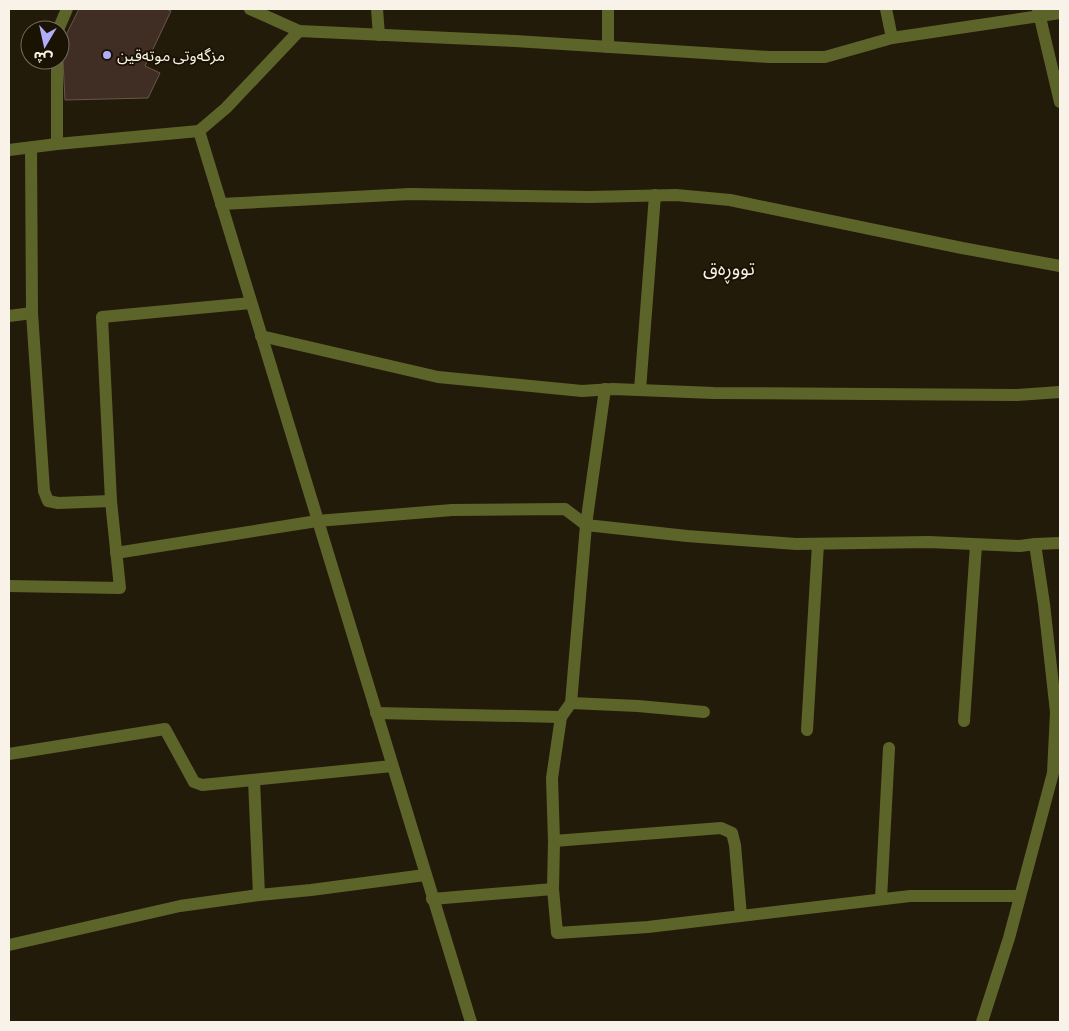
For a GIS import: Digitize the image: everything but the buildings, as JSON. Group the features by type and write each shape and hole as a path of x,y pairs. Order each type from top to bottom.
{"street":[{"path":"250,9 299,32 608,46 769,57 825,57 892,38 1038,13 1060,13"},
{"path":"377,9 379,35"},
{"path":"608,9 608,46"},
{"path":"886,9 892,38"},
{"path":"1038,13 1060,102"},
{"path":"9,150 199,132 226,108 299,32"},
{"path":"57,70 57,144"},
{"path":"199,132 471,1022"},
{"path":"31,148 32,313 44,491 48,501 58,503 111,501"},
{"path":"221,204 410,194 590,197 676,195 730,200 962,248 1060,266"},
{"path":"640,390 654,195"},
{"path":"9,586 120,588 111,501 102,317 251,304"},
{"path":"9,316 32,313"},
{"path":"261,336 438,377 582,391 605,389 714,394 1017,395 1060,392"},
{"path":"605,389 586,525 571,704 560,717 552,778 553,890 557,933 648,927 910,896 1020,896"},
{"path":"116,553 317,522 452,510 565,509 586,525 687,536 796,544 929,542 1020,546 1060,543"},
{"path":"807,730 818,544"},
{"path":"964,721 976,544"},
{"path":"982,1022 1009,938 1053,773 1056,712 1035,544"},
{"path":"571,704 638,706 704,712"},
{"path":"376,713 560,717"},
{"path":"9,754 165,729 194,782 202,785 392,766"},
{"path":"881,899 889,748"},
{"path":"254,780 258,895"},
{"path":"554,841 721,828 732,833 735,845 741,916"},
{"path":"9,945 180,906 425,875"},
{"path":"432,899 553,890"}],"place":[{"name":"مزگەوتی موتەقین","path":"107,55"}],"district":[{"name":"تووڕەق","path":"729,268"}]}
